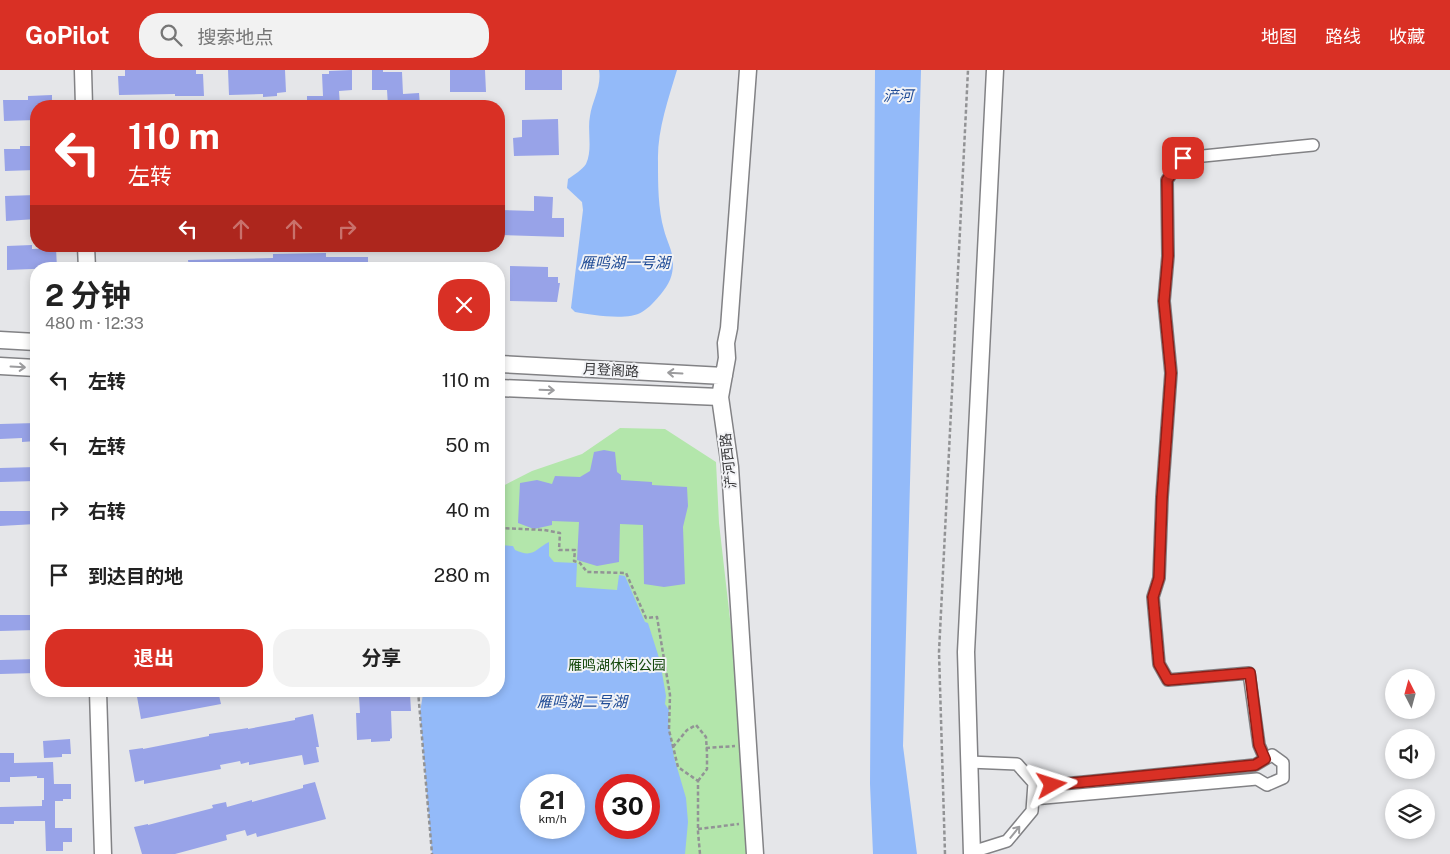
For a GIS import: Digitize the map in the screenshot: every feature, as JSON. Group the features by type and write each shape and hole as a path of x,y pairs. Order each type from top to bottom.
{"street":[{"path":"83,70 84,100"},
{"name":"浐河西路","path":"748,70 729,328 720,397 730,467 755,854"},
{"path":"968,762 1017,764 1034,783 1032,811 1007,842 972,853 968,762 966,652 995,70"},
{"path":"1265,759 1259,745 1250,673 1168,680 1159,664 1153,597 1159,578 1162,497 1171,373 1164,301 1168,256 1167,180 1183,158 1313,145"},
{"path":"0,340 30,342"},
{"name":"月登阁路","path":"505,364 724,376"},
{"path":"0,366 30,368"},
{"name":"月登阁路","path":"505,388 720,397"},
{"path":"98,697 103,854"},
{"path":"1033,799 1256,779 1267,785 1283,778 1283,764 1272,756 1255,765 1034,787"}],"path":[{"path":"945,854 939,652 968,70"},
{"path":"505,528 544,530 560,533 559,550 575,550 574,561 580,563 587,572 626,573 646,618 657,616 670,695 669,730 673,747 678,767 698,781"},
{"path":"419,697 432,854"},
{"path":"673,747 688,730 696,725 706,736 707,769 698,781 700,854"},
{"path":"706,748 748,745"},
{"path":"698,829 753,823"}],"green space":[{"name":"雁鸣湖休闲公园","path":"620,428 665,429 716,462 719,523 757,854 437,854 497,697 505,697 505,485 532,471 582,454"}],"water":[{"name":"雁鸣湖一号湖","path":"599,70 677,70 664,116 658,150 659,205 664,230 672,254 672,272 666,287 652,304 636,315 619,317 575,312 571,308 583,210 582,202 567,188 568,179 586,164 588,158 590,146 589,122 598,88"},
{"name":"浐河","path":"875,70 921,70 903,746 917,854 873,854 870,784"},
{"name":"雁鸣湖二号湖","path":"549,542 549,556 554,562 577,563 576,587 617,590 619,575 625,576 645,622 648,623 660,661 666,696 665,704 669,710 668,721 674,757 686,798 688,822 685,854 432,854 420,712 422,697 505,697 505,545 513,546 515,550 521,552 531,553"}],"building":[{"path":"125,70 196,70 196,74 203,74 204,96 175,96 175,94 119,95 118,76 125,76"},
{"path":"228,70 285,70 286,92 277,93 277,96 263,97 263,94 229,95"},
{"path":"352,70 352,90 339,91 340,100 307,100 307,96 323,96 322,74 329,74 329,71"},
{"path":"372,70 402,72 403,94 419,93 420,100 388,100 387,90 372,90"},
{"path":"450,70 485,70 486,92 450,92"},
{"path":"525,70 562,70 562,90 525,90"},
{"path":"52,95 52,100 30,100 30,120 4,121 3,100 28,100 28,96"},
{"path":"558,119 559,155 514,156 513,138 522,137 522,120"},
{"path":"20,146 30,146 30,170 5,171 4,149 20,149"},
{"path":"30,195 30,219 6,221 5,196"},
{"path":"534,196 553,197 552,218 564,218 564,237 505,235 505,210 534,211"},
{"path":"30,245 30,252 56,252 57,262 30,262 30,269 7,270 7,246"},
{"path":"326,253 326,257 368,257 368,262 188,262 188,260 273,258 273,254"},
{"path":"510,266 548,267 548,277 558,277 558,283 560,283 557,302 510,301"},
{"path":"30,423 30,441 22,442 22,438 0,439 0,424"},
{"path":"604,450 615,452 617,472 621,475 621,480 652,482 652,485 687,487 688,506 683,527 685,584 664,587 644,584 643,525 620,524 619,562 597,566 577,560 579,522 552,521 552,525 534,529 518,523 520,483 537,480 552,484 555,476 580,477 590,471 594,452"},
{"path":"30,467 30,481 0,482 0,468"},
{"path":"0,511 30,511 30,524 0,526"},
{"path":"0,615 30,615 30,630 0,631"},
{"path":"30,659 30,673 0,674 0,660"},
{"path":"137,697 219,697 221,704 141,719"},
{"path":"359,697 410,697 411,711 391,711 392,738 390,741 371,742 371,739 357,740 356,713 360,713"},
{"path":"313,714 319,747 316,747 319,762 304,765 302,755 249,765 249,762 241,764 240,761 220,765 221,769 144,784 144,780 135,782 129,750 209,736 209,734 295,720 295,718"},
{"path":"70,739 71,754 62,754 62,757 44,758 43,741"},
{"path":"0,753 14,753 14,763 53,762 54,784 71,784 71,799 55,801 55,828 72,828 72,842 63,842 63,851 46,851 45,821 14,821 14,824 0,824 0,807 42,806 42,800 44,800 44,778 37,778 37,776 10,777 10,782 0,782"},
{"path":"315,782 326,819 257,837 256,833 247,836 245,830 226,835 227,840 175,854 142,854 134,827 213,808 212,805 226,802 227,807 252,800 252,802 303,788 303,785"}],"route":[{"path":"1052,785 1255,765 1265,759 1259,745 1250,673 1168,680 1159,664 1153,597 1159,578 1162,497 1171,373 1164,301 1168,256 1167,180 1183,158"}]}
